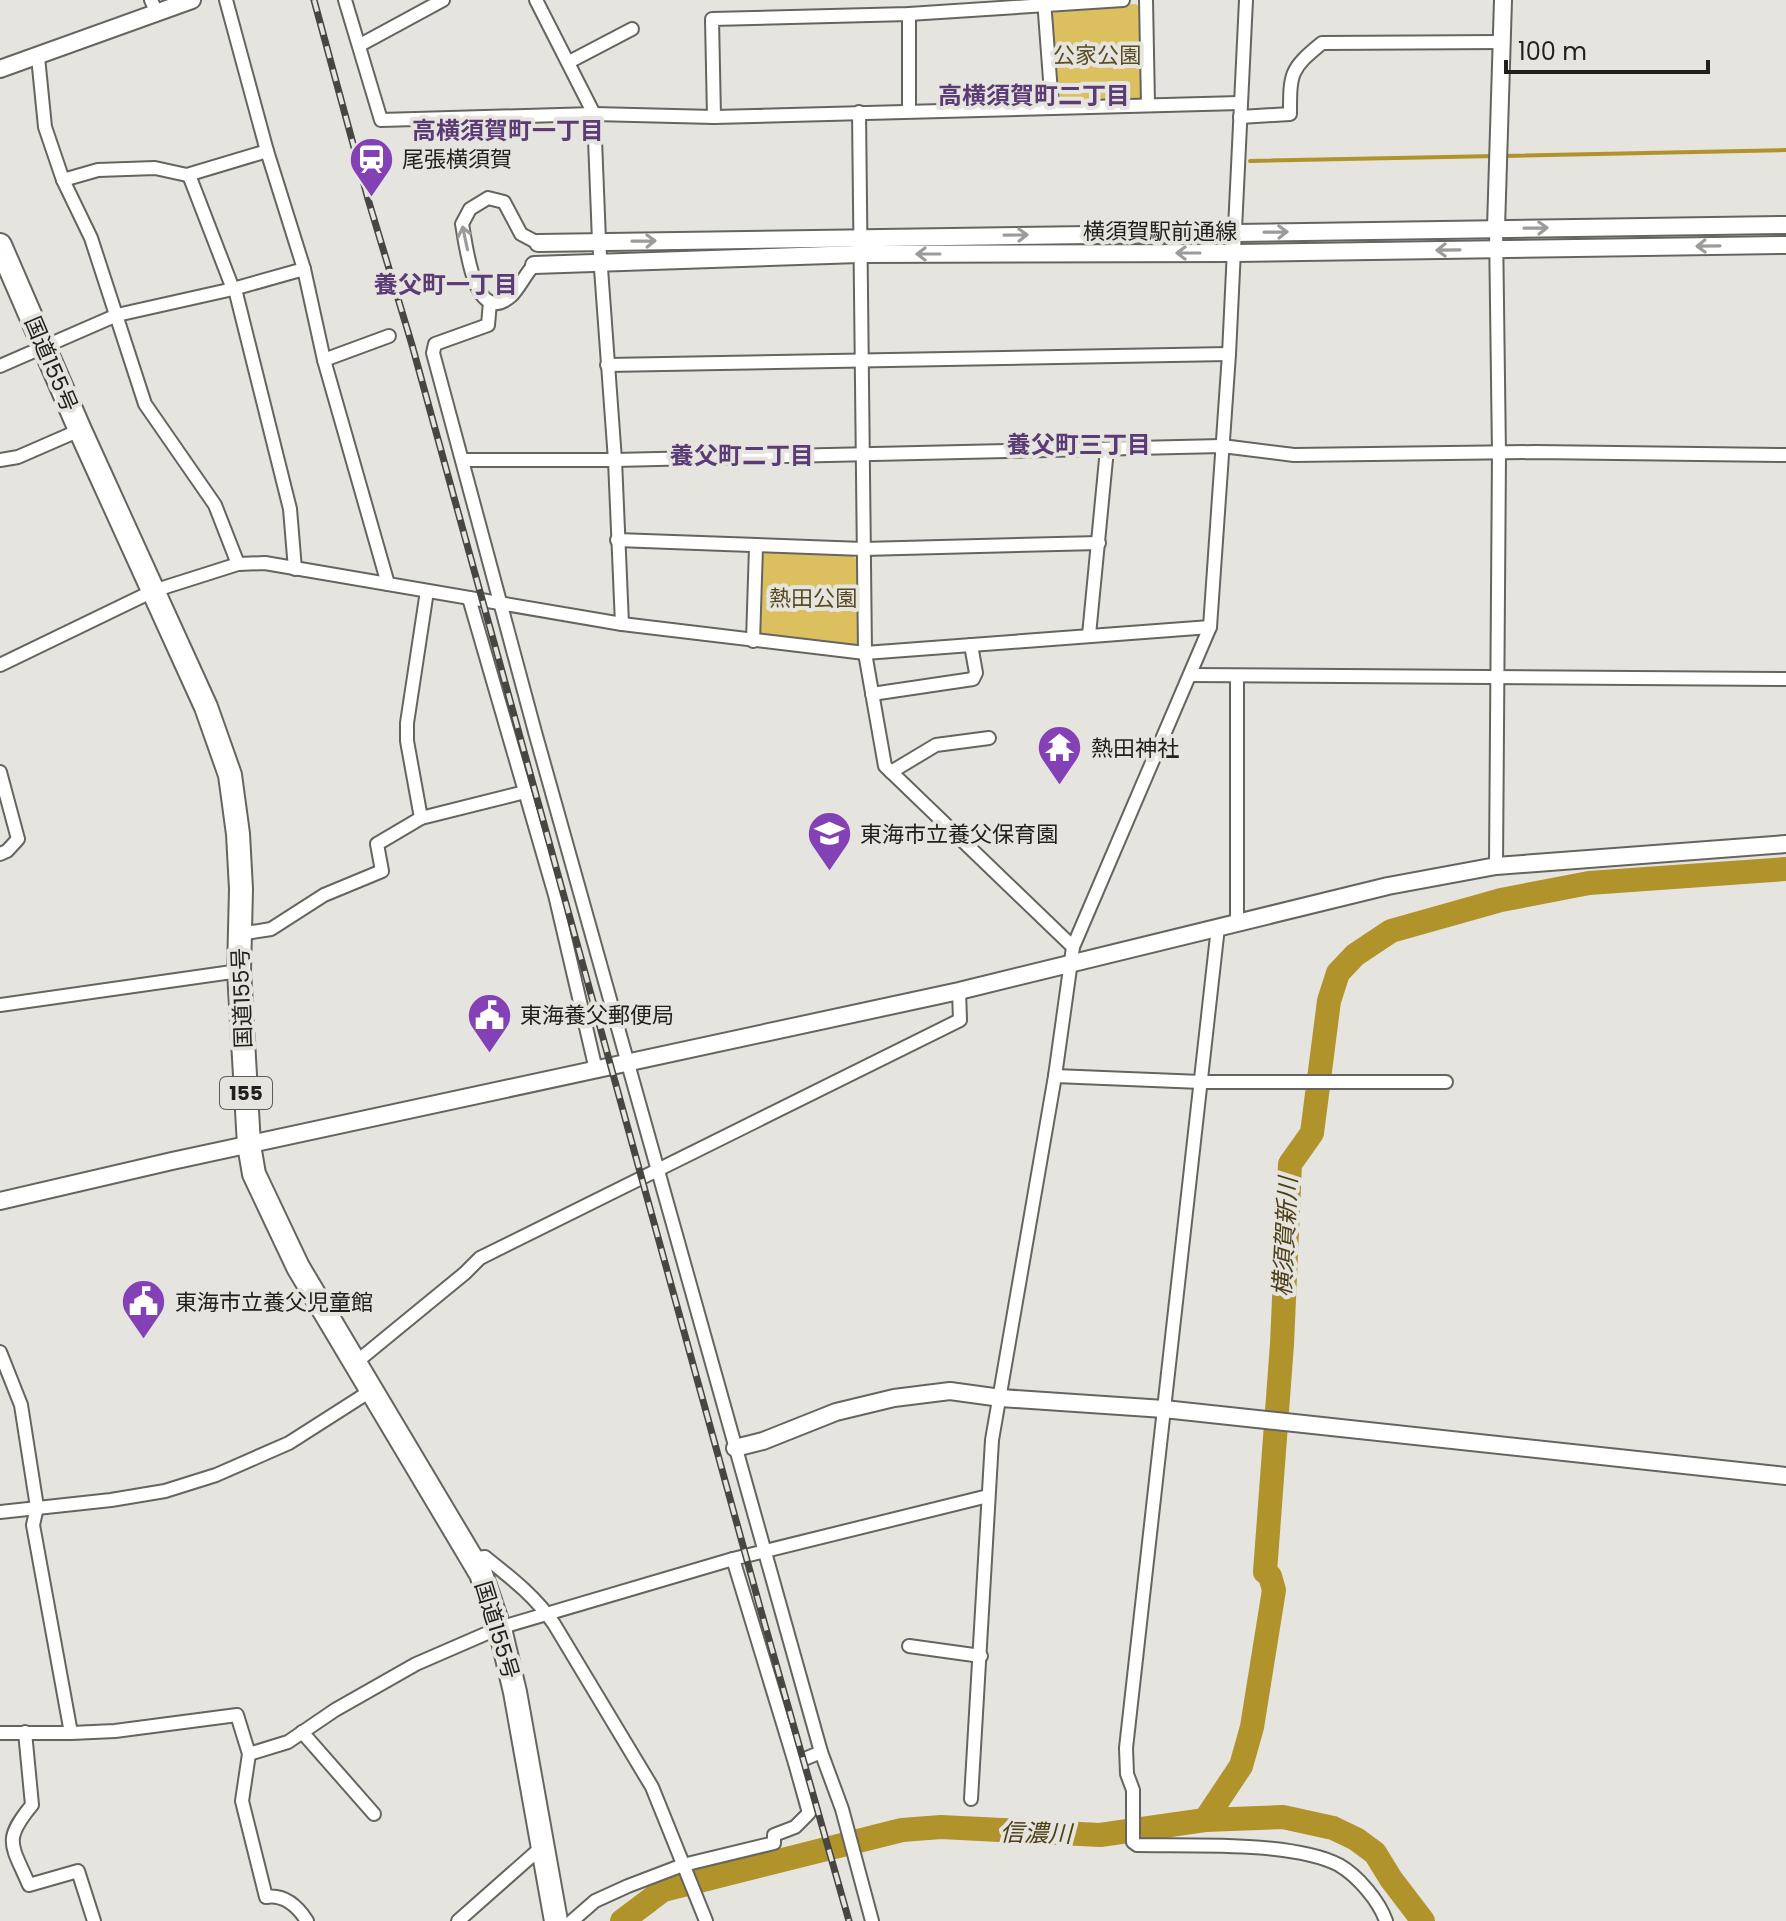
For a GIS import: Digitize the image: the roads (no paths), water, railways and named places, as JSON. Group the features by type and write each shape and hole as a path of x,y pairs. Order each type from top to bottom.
{"highway":[{"name":"国道155号","path":"0,245 206,707 230,775 238,834 239,971 249,1145 254,1174 298,1267 481,1574 515,1692 556,1921"}],"street":[{"path":"0,69 38,57 153,6 192,0"},
{"path":"226,0 267,151 304,269 324,360 388,584"},
{"path":"345,0 381,120 594,114 714,117 1240,103"},
{"path":"360,45 443,0"},
{"path":"536,0 594,114 622,624"},
{"path":"714,117 712,19 909,14 1123,0"},
{"path":"1146,0 1148,104"},
{"path":"971,1799 992,1440 1055,1076 1069,966 1073,947 1210,627 1236,233 1246,0"},
{"path":"1496,866 1499,454 1496,228 1503,0"},
{"path":"1045,3 1052,106"},
{"path":"909,14 909,111"},
{"path":"569,62 632,29"},
{"path":"1240,117 1290,114 1293,71 1303,58 1322,43 1502,42"},
{"path":"38,57 45,127 63,180 91,238 145,404 215,505 238,564"},
{"path":"859,112 865,653 885,766 1073,947"},
{"path":"63,180 98,170 155,168 189,175 267,151"},
{"path":"189,175 234,289 290,509 295,569"},
{"path":"534,265 513,294 500,303 490,302 476,291 462,224 470,209 488,198 504,202 521,234 538,243"},
{"name":"横須賀駅前通線","path":"534,265 860,245 1236,233 1786,225"},
{"name":"横須賀駅前通線","path":"538,243 599,241 1234,253 1786,245"},
{"path":"0,366 117,315 234,289 304,269"},
{"path":"490,302 488,325 443,339 433,348 689,1285 872,1921"},
{"path":"324,360 389,336"},
{"path":"607,365 1229,354"},
{"path":"0,460 18,457 80,430"},
{"path":"462,460 615,460 1222,446 1294,455 1786,455"},
{"path":"1089,635 1107,449"},
{"path":"617,540 863,549 1099,543"},
{"path":"753,641 756,547"},
{"path":"0,665 153,591 238,564 265,563 622,624 865,653 1210,627"},
{"path":"421,818 407,741 407,723 427,591"},
{"path":"469,598 555,895 596,1070"},
{"path":"872,694 973,679 976,673 971,645"},
{"path":"1190,675 1237,678 1786,679"},
{"path":"1237,678 1237,922"},
{"path":"891,772 936,745 989,738"},
{"path":"0,772 18,839 0,854"},
{"path":"240,934 271,929 324,895 382,871 377,844 421,818 525,792"},
{"path":"0,1201 959,991 1388,886 1496,866 1786,844"},
{"path":"1218,927 1126,1748 1127,1774 1133,1790 1133,1842 1137,1845 1256,1848 1308,1855 1336,1864 1349,1872 1386,1921"},
{"path":"0,1005 239,971"},
{"path":"354,1364 480,1258 960,1020 959,991"},
{"path":"1055,1076 1201,1082 1446,1082"},
{"path":"0,1352 21,1405 37,1507 33,1525 71,1733"},
{"path":"0,1512 165,1491 216,1475 289,1443 372,1390"},
{"path":"735,1448 763,1441 836,1412 894,1398 950,1391 1001,1398 1164,1409 1786,1476"},
{"path":"249,1754 288,1742 416,1664 499,1628 733,1559 988,1496"},
{"path":"471,1559 485,1557 511,1577 546,1612 652,1787 706,1921"},
{"path":"572,1921 595,1901 684,1869 774,1843 774,1835 795,1827 809,1813 733,1559"},
{"path":"909,1646 981,1656"},
{"path":"0,1733 115,1731 237,1715 249,1754 242,1801 266,1897 274,1896 297,1905 307,1921"},
{"path":"25,1732 32,1805 14,1827 11,1839 15,1850 29,1885 78,1871 94,1921"},
{"path":"302,1732 374,1814"},
{"path":"795,1763 821,1752"},
{"path":"458,1921 544,1845"}],"waterway":[{"path":"1504,156 1786,150"},
{"path":"1250,161 1496,156"},
{"name":"横須賀新川","path":"1205,1820 1241,1766 1252,1727 1274,1590 1270,1576 1265,1572 1282,1344 1290,1164 1312,1133 1329,1001 1338,973 1355,955 1391,931 1501,900 1589,883 1786,869"},
{"name":"信濃川","path":"622,1921 663,1890 902,1830 941,1827 1100,1835 1205,1820 1283,1817 1333,1828 1375,1853 1423,1921"}],"railway":[{"path":"314,0 849,1921"}],"place":[{"name":"尾張横須賀","path":"371,198"},
{"name":"熱田神社","path":"1060,787"},
{"name":"東海市立養父保育園","path":"829,873"},
{"name":"東海養父郵便局","path":"489,1054"},
{"name":"東海市立養父児童館","path":"144,1341"}],"district":[{"name":"高横須賀町二丁目","path":"1034,95"},
{"name":"高横須賀町一丁目","path":"508,130"},
{"name":"養父町一丁目","path":"446,284"},
{"name":"養父町三丁目","path":"1079,444"},
{"name":"養父町二丁目","path":"742,455"}],"park label":[{"name":"公家公園","path":"1097,55"},
{"name":"熱田公園","path":"813,598"}]}
